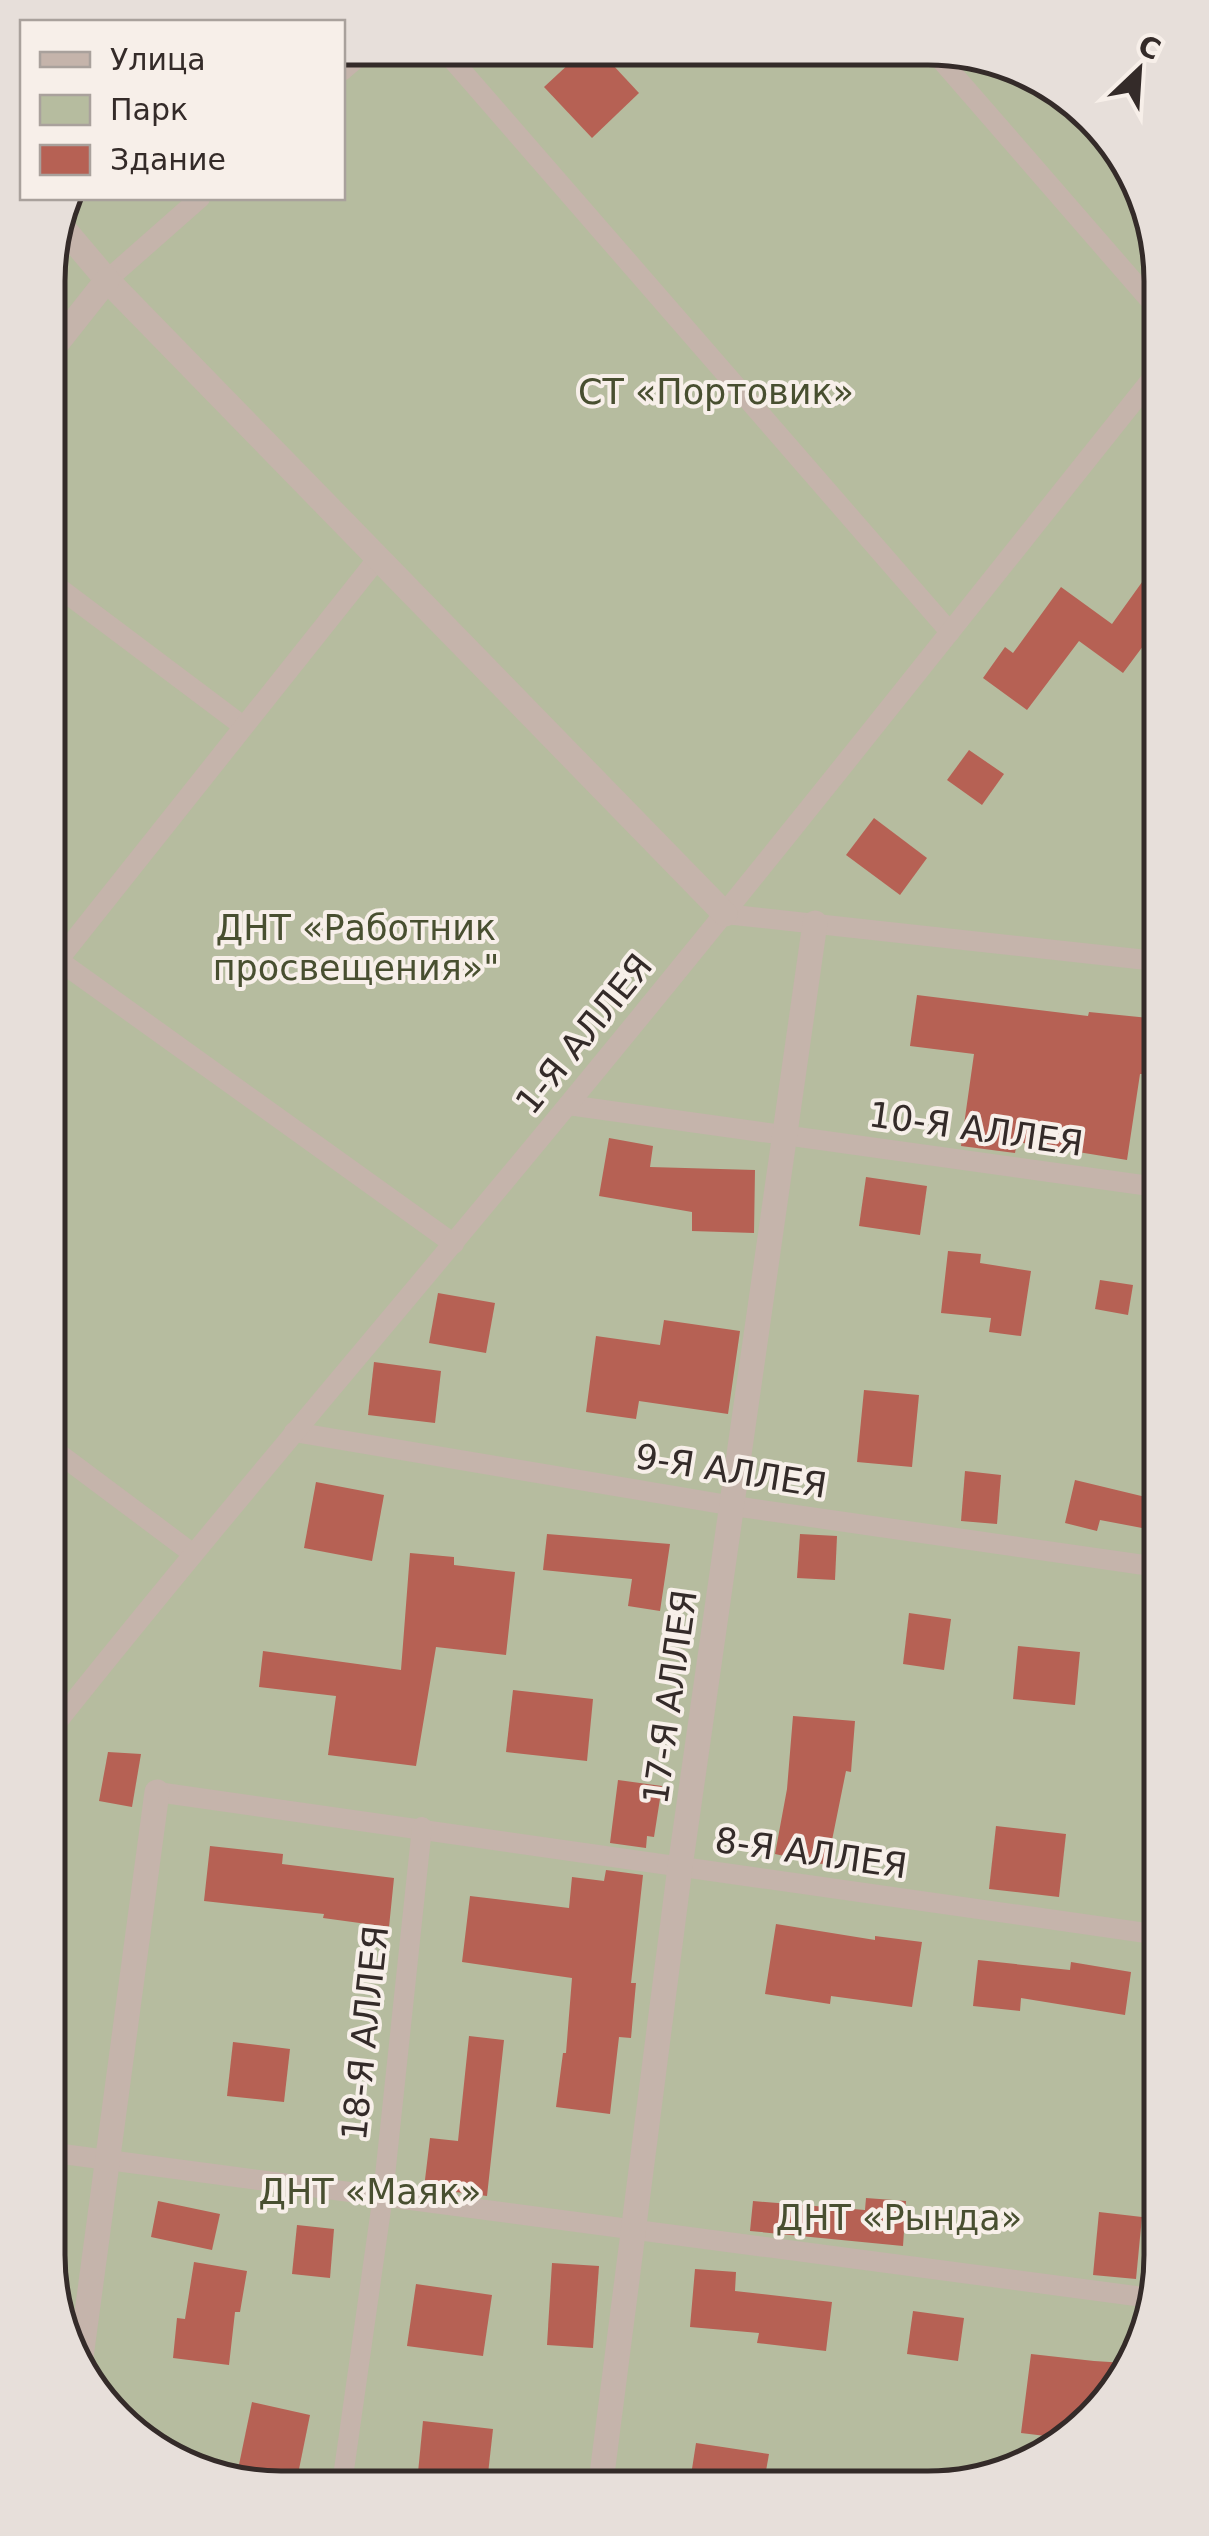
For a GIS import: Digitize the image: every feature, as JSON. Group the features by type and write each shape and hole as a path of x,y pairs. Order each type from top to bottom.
{"street":[{"path":"70,236 107,280 725,914"},
{"path":"65,333 107,280"},
{"name":"17-Я АЛЛЕЯ","path":"602,2471 680,1867 816,924"},
{"path":"83,2342 157,1792"}],"lane":[{"path":"458,65 950,632"},
{"path":"946,66 1144,294"},
{"path":"107,280 198,200"},
{"name":"1-Я АЛЛЕЯ","path":"65,1712 725,914 1144,389"},
{"path":"65,951 378,558"},
{"path":"65,592 244,726"},
{"path":"725,914 1144,960"},
{"path":"65,971 454,1244"},
{"name":"10-Я АЛЛЕЯ","path":"568,1106 1144,1185"},
{"name":"9-Я АЛЛЕЯ","path":"294,1432 734,1506 1144,1565"},
{"path":"65,1458 192,1554"},
{"name":"8-Я АЛЛЕЯ","path":"157,1792 1144,1933"},
{"name":"18-Я АЛЛЕЯ","path":"344,2471 384,2195 422,1828"},
{"path":"65,2154 1140,2297"}],"green space":[{"path":"345,65 928,65 970,69 998,76 1048,101 1099,149 1128,198 1137,225 1144,281 1144,2269 1133,2325 1108,2375 1060,2426 1011,2455 984,2464 928,2471 253,2469 198,2455 149,2426 110,2387 81,2338 72,2311 65,2255 67,253 81,200 345,200"}],"building":[{"path":"568,65 613,65 639,93 592,138 544,87"},
{"path":"1144,579 1144,645 1123,673 1079,641 1027,710 983,678 1005,647 1013,653 1061,587 1112,624"},
{"path":"969,750 1004,774 982,805 947,780"},
{"path":"874,818 927,858 900,895 846,855"},
{"path":"917,995 1088,1016 1089,1012 1144,1018 1144,1074 1140,1074 1127,1160 1017,1142 1015,1153 961,1146 974,1054 910,1046"},
{"path":"609,1138 653,1146 650,1167 755,1170 754,1233 692,1231 692,1212 599,1196"},
{"path":"866,1177 927,1186 920,1235 859,1226"},
{"path":"948,1251 981,1254 980,1263 1031,1271 1021,1336 989,1332 991,1318 941,1313"},
{"path":"1100,1280 1133,1285 1128,1315 1095,1309"},
{"path":"438,1293 495,1303 486,1353 429,1343"},
{"path":"664,1320 740,1331 728,1414 639,1401 636,1419 586,1412 596,1336 660,1345"},
{"path":"374,1362 441,1371 435,1423 368,1415"},
{"path":"864,1390 919,1395 912,1467 857,1462"},
{"path":"965,1471 1001,1475 997,1524 961,1521"},
{"path":"1075,1480 1144,1497 1144,1528 1100,1520 1097,1531 1065,1523"},
{"path":"316,1482 384,1495 372,1561 304,1548"},
{"path":"547,1534 670,1544 660,1611 628,1606 632,1579 543,1570"},
{"path":"800,1534 837,1536 835,1580 797,1578"},
{"path":"410,1553 454,1557 454,1565 515,1572 506,1655 436,1647 416,1766 328,1755 336,1696 259,1687 263,1651 401,1670"},
{"path":"909,1613 951,1619 944,1670 903,1664"},
{"path":"1018,1646 1080,1652 1075,1705 1013,1699"},
{"path":"513,1690 593,1699 587,1761 506,1752"},
{"path":"793,1716 855,1721 851,1772 846,1771 827,1865 775,1854 787,1789"},
{"path":"108,1752 141,1754 132,1807 99,1801"},
{"path":"618,1780 662,1786 654,1837 647,1836 646,1848 610,1843"},
{"path":"996,1826 1066,1834 1059,1897 989,1889"},
{"path":"210,1846 283,1854 282,1864 394,1878 389,1927 323,1918 324,1914 204,1901"},
{"path":"606,1870 643,1875 631,1983 636,1983 631,2038 619,2037 610,2114 556,2107 566,2053 572,1978 462,1962 470,1896 569,1908 572,1877 604,1881"},
{"path":"776,1924 875,1940 875,1936 922,1942 912,2007 831,1996 830,2004 765,1994"},
{"path":"978,1960 1070,1970 1071,1962 1131,1972 1125,2015 1021,1998 1020,2011 973,2006"},
{"path":"469,2036 504,2040 487,2196 424,2188 430,2138 458,2141"},
{"path":"233,2042 290,2049 284,2102 227,2096"},
{"path":"866,2198 906,2201 903,2246 750,2231 753,2201 865,2210"},
{"path":"158,2201 220,2214 212,2250 151,2237"},
{"path":"1099,2212 1142,2217 1136,2279 1093,2275"},
{"path":"297,2225 334,2229 330,2278 292,2274"},
{"path":"194,2262 247,2271 240,2312 235,2312 229,2365 173,2358 177,2318 185,2319"},
{"path":"552,2263 599,2266 593,2348 547,2345"},
{"path":"695,2269 736,2272 735,2291 832,2302 826,2351 757,2343 759,2333 690,2327"},
{"path":"416,2284 492,2295 483,2356 407,2346"},
{"path":"913,2311 964,2318 958,2361 907,2354"},
{"path":"1031,2354 1115,2362 1081,2408 1048,2435 1021,2433"},
{"path":"252,2402 310,2415 299,2471 239,2467"},
{"path":"423,2421 493,2429 488,2471 418,2471"},
{"path":"696,2443 769,2454 766,2471 692,2471"}],"park label":[{"name":"СТ «Портовик»","path":"716,392"},
{"name":"ДНТ «Работник просвещения»\"","path":"356,948"},
{"name":"ДНТ «Маяк»","path":"370,2192"},
{"name":"ДНТ «Рында»","path":"899,2218"}]}
